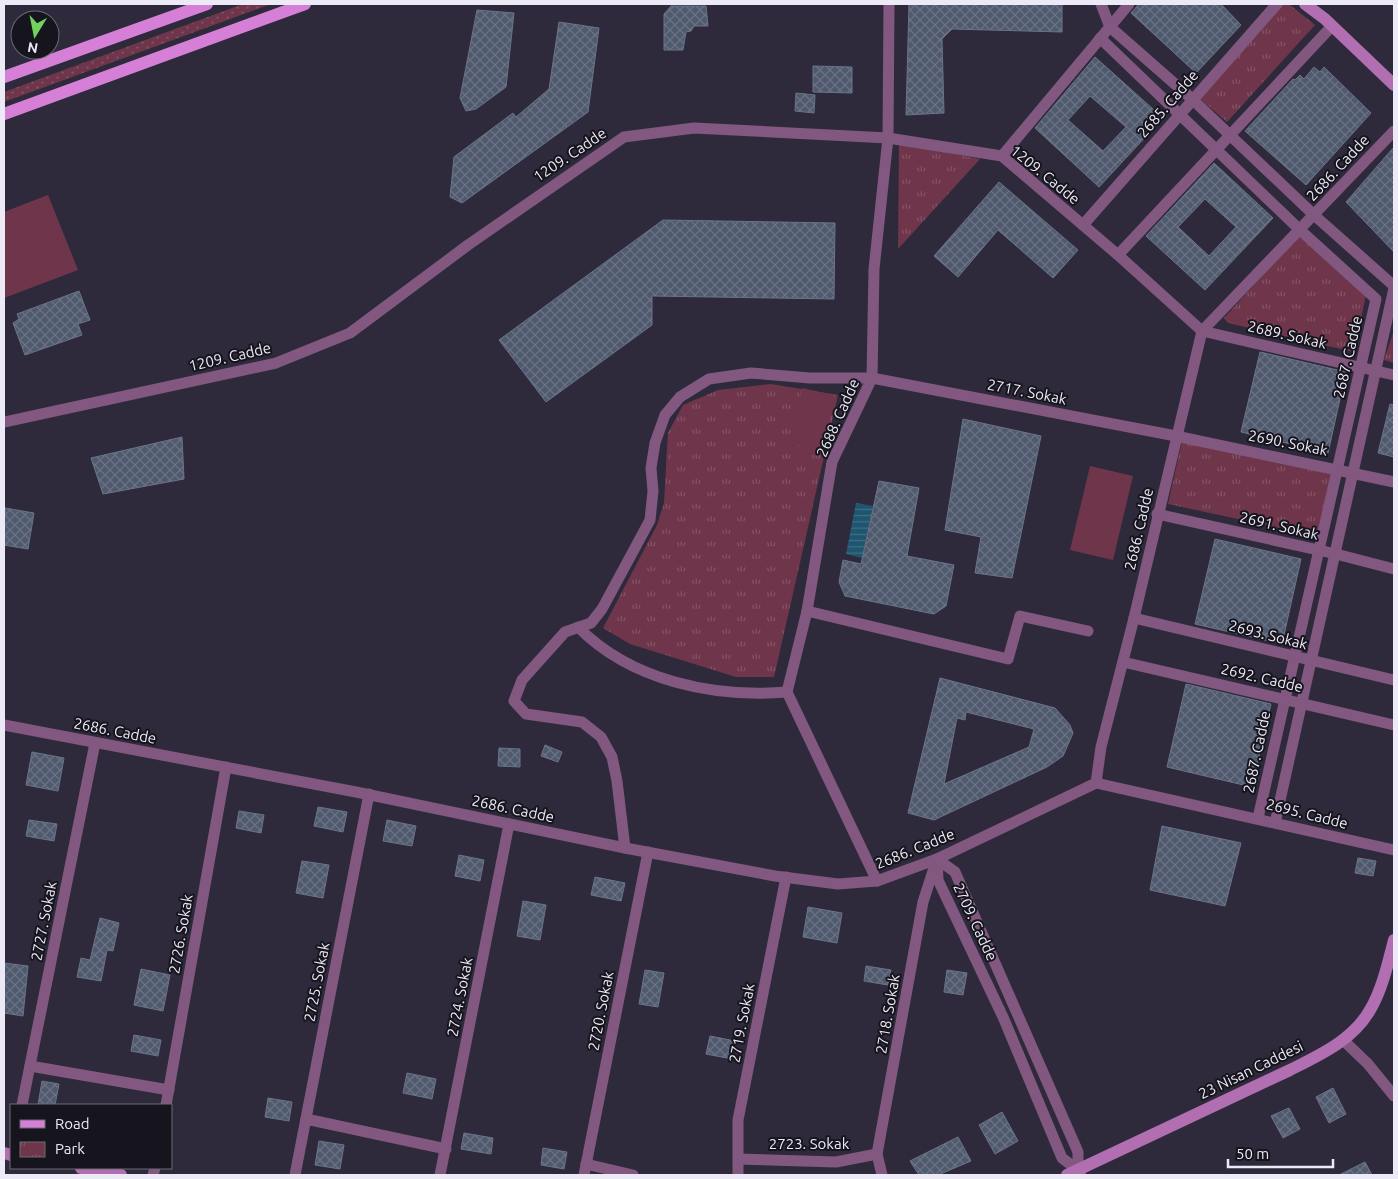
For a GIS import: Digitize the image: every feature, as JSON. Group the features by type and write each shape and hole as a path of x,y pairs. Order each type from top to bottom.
{"main road":[{"path":"4,77 207,4"},
{"path":"4,114 305,4"},
{"path":"1305,4 1332,26 1394,85"},
{"name":"23 Nisan Caddesi","path":"1075,1173 1290,1070 1343,1040 1352,1033 1370,1010 1390,970 1394,940"},
{"path":"87,1169 121,1175"}],"street":[{"name":"2688. Cadde","path":"787,692 807,611 832,462 872,378 874,269 888,138 889,4"},
{"path":"1002,156 1129,4"},
{"name":"2685. Cadde","path":"1083,225 1179,113 1277,4"},
{"name":"2687. Cadde","path":"1102,8 1110,27 1192,99 1314,216 1394,287 1390,325 1377,371 1275,823"},
{"name":"2687. Cadde","path":"1102,8 1100,38 1299,229 1376,299 1362,368 1336,468 1258,818"},
{"path":"1118,255 1229,134 1332,26"},
{"name":"1209. Cadde","path":"4,422 276,363 350,334 468,245 624,137 694,128 888,138 1002,156 1118,255 1202,331"},
{"name":"2686. Cadde","path":"4,725 369,794 625,848 786,877 838,884 877,881 937,859 1096,783 1101,747 1134,618 1157,514 1202,331 1394,131"},
{"name":"2689. Sokak","path":"1202,331 1394,375"},
{"name":"2717. Sokak","path":"625,848 617,781 612,757 601,737 582,722 526,714 514,702 522,680 565,632 591,623 602,609 650,520 653,491 651,468 655,443 666,415 680,397 710,379 750,372 810,378 872,378 1176,436"},
{"name":"2690. Sokak","path":"1176,436 1336,468 1394,482"},
{"name":"2691. Sokak","path":"1157,514 1336,554 1394,569"},
{"path":"807,611 1008,659 1020,616 1088,631"},
{"name":"2693. Sokak","path":"1134,618 1311,662 1394,680"},
{"path":"578,627 594,644 669,681 715,692 760,694 787,692 877,881"},
{"name":"2692. Cadde","path":"1123,662 1394,725"},
{"name":"2727. Sokak","path":"22,1104 96,742"},
{"name":"2726. Sokak","path":"166,1104 226,767"},
{"name":"2695. Cadde","path":"1096,783 1394,850"},
{"name":"2725. Sokak","path":"295,1175 369,794"},
{"name":"2724. Sokak","path":"440,1175 509,824"},
{"name":"2720. Sokak","path":"585,1170 648,852"},
{"name":"2718. Sokak","path":"882,1175 878,1154 923,902 937,859"},
{"name":"2709. Cadde","path":"937,859 938,880 1003,1017 1062,1158 1075,1173"},
{"name":"2709. Cadde","path":"937,859 955,872 1078,1152 1075,1173"},
{"name":"2719. Sokak","path":"738,1175 740,1159 737,1150 738,1120 786,877"},
{"path":"1343,1040 1368,1064 1394,1096"},
{"path":"30,1066 168,1090"},
{"path":"306,1119 446,1149"},
{"name":"2723. Sokak","path":"740,1159 836,1162 878,1154"},
{"path":"585,1170 633,1175"}],"green space":[{"path":"243,4 271,4 4,102 4,92"},
{"path":"1283,4 1289,4 1315,25 1227,122 1199,98"},
{"path":"899,143 980,159 898,249"},
{"path":"48,195 78,270 4,298 4,212"},
{"path":"1299,235 1366,295 1354,352 1228,323 1224,318"},
{"path":"1394,333 1394,363 1384,360"},
{"path":"771,384 838,395 774,677 736,677 630,644 603,628 657,525 664,503 668,433 683,405 718,390"},
{"path":"802,388 834,395 823,450 791,444"},
{"path":"1182,441 1331,473 1317,536 1168,504"},
{"path":"1090,466 1133,476 1113,560 1070,550"}],"water":[{"path":"856,503 873,506 862,558 846,554"}],"building":[{"path":"909,4 1062,4 1062,32 952,29 942,39 944,113 906,115"},
{"path":"1139,4 1221,4 1241,25 1196,73 1131,13"},
{"path":"671,6 706,6 708,26 694,26 691,31 686,32 683,50 664,50 664,14"},
{"path":"477,10 514,13 506,87 476,109 466,111 460,98"},
{"path":"559,22 599,28 588,112 462,203 450,197 454,157 513,113 516,117 549,89"},
{"path":"1095,57 1163,118 1099,187 1035,128","holes":["1090,96 1126,127 1103,151 1068,120"]},
{"path":"813,66 852,67 852,93 813,92"},
{"path":"1314,67 1320,72 1324,67 1371,113 1306,185 1245,131 1293,79 1295,80 1300,75 1304,79"},
{"path":"796,93 815,95 814,113 795,111"},
{"path":"1394,147 1394,252 1346,202"},
{"path":"1214,163 1273,218 1205,290 1146,236","holes":["1205,199 1236,227 1209,256 1178,227"]},
{"path":"999,182 1078,250 1053,278 998,230 958,277 934,256"},
{"path":"663,220 835,223 834,299 652,296 652,325 546,402 499,340"},
{"path":"79,291 90,320 78,324 82,335 25,355 13,323 19,319 17,314"},
{"path":"1260,352 1346,372 1328,453 1241,432"},
{"path":"1390,404 1394,405 1394,457 1378,453"},
{"path":"963,419 1041,436 1012,578 975,573 981,537 945,530"},
{"path":"182,437 184,479 103,494 91,458"},
{"path":"879,481 919,488 907,556 954,565 946,606 934,614 845,596 839,582 843,560 861,564"},
{"path":"5,508 34,513 28,549 4,545"},
{"path":"1215,539 1301,559 1282,644 1195,624"},
{"path":"940,678 1055,708 1070,725 1073,733 1063,756 1047,767 934,820 908,813","holes":["966,712 1034,729 1029,747 944,784 957,718 965,720"]},
{"path":"1186,684 1271,704 1252,787 1167,767"},
{"path":"545,745 562,752 558,762 541,756"},
{"path":"499,748 520,749 520,767 498,766"},
{"path":"32,752 64,758 58,791 26,785"},
{"path":"318,807 347,812 343,832 314,826"},
{"path":"239,811 264,815 261,833 236,828"},
{"path":"29,820 57,824 54,841 26,836"},
{"path":"387,820 416,826 412,846 383,841"},
{"path":"1162,826 1241,843 1225,906 1150,890"},
{"path":"459,855 484,860 480,881 455,876"},
{"path":"1358,858 1376,861 1373,876 1355,873"},
{"path":"302,861 329,865 323,898 296,893"},
{"path":"595,877 625,883 621,901 591,895"},
{"path":"523,901 546,905 540,940 517,936"},
{"path":"808,907 842,913 837,943 803,937"},
{"path":"100,918 119,923 113,951 107,950 101,981 77,977 81,958 90,960"},
{"path":"4,963 28,966 23,1016 4,1013"},
{"path":"866,966 891,970 888,985 864,981"},
{"path":"141,969 170,975 163,1011 134,1005"},
{"path":"645,970 664,973 658,1007 639,1004"},
{"path":"947,970 967,973 963,995 944,992"},
{"path":"134,1035 161,1040 158,1056 131,1051"},
{"path":"710,1036 735,1041 732,1059 706,1054"},
{"path":"407,1073 436,1079 432,1099 403,1093"},
{"path":"42,1081 59,1084 55,1104 38,1104"},
{"path":"1333,1088 1346,1114 1329,1123 1316,1097"},
{"path":"268,1098 292,1102 289,1121 265,1117"},
{"path":"1289,1108 1300,1129 1283,1138 1271,1116"},
{"path":"1002,1112 1018,1141 995,1154 979,1125"},
{"path":"464,1133 493,1138 491,1154 461,1149"},
{"path":"958,1137 971,1161 938,1175 919,1175 910,1161"},
{"path":"319,1141 344,1145 340,1169 315,1165"},
{"path":"543,1148 567,1152 564,1169 541,1165"},
{"path":"1365,1162 1372,1175 1339,1175"}]}
